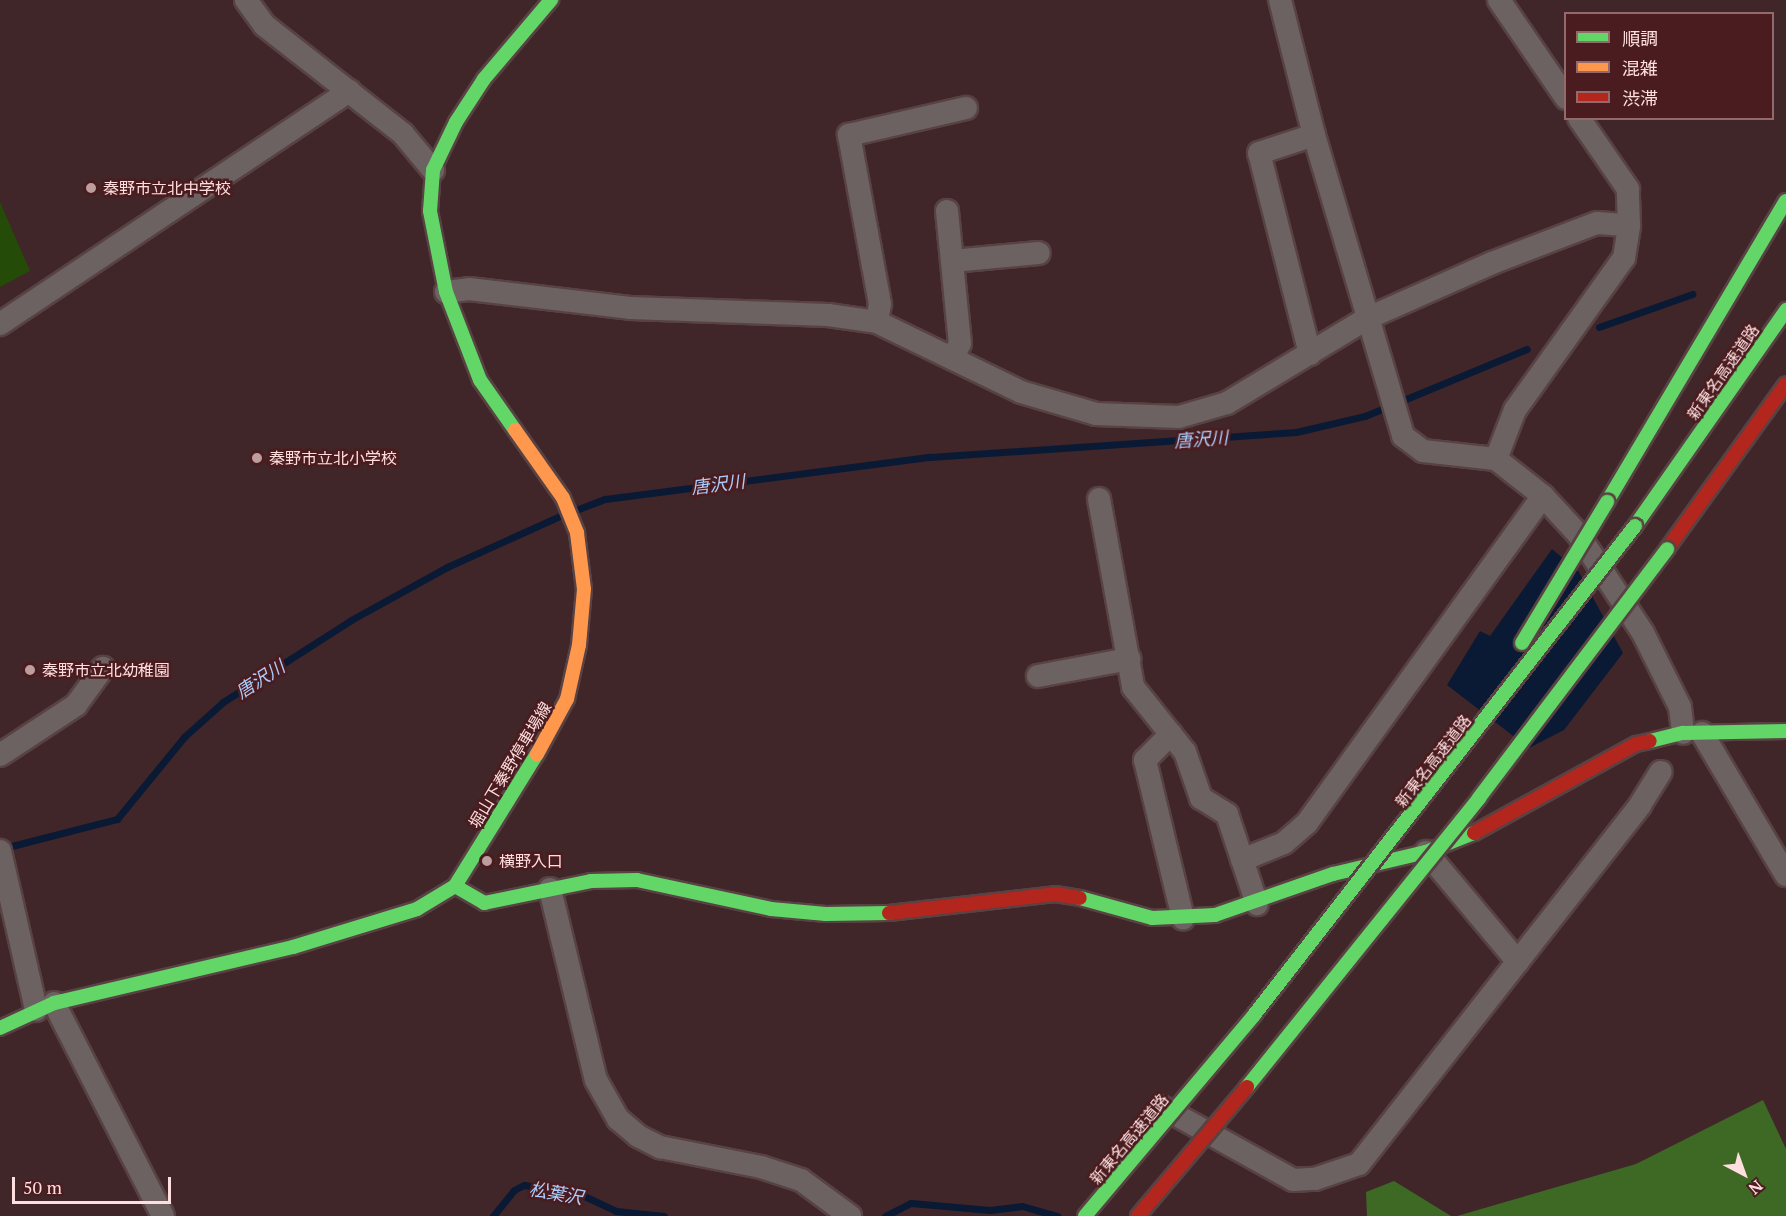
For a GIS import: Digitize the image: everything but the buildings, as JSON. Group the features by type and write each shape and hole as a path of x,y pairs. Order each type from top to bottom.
{"main road":[{"name":"堀山下秦野停車場線","path":"0,1028 45,1006 293,947 417,909 455,886 567,699 579,645 584,589 577,533 563,498 480,380 462,341 446,292 430,212 433,170 456,122 484,79 551,0"},
{"path":"1437,783 1786,201"},
{"name":"新東名高速道路","path":"1086,1216 1254,1015 1437,783 1635,526 1786,310"},
{"path":"1138,1216 1360,948 1667,549 1786,384"},
{"path":"1667,549 1771,431"},
{"path":"455,886 484,903 591,881 637,880 771,909 836,914 878,914 1055,894 1089,899 1152,918 1215,915 1257,904 1333,874 1426,852 1496,824 1636,744 1692,733 1786,731"}],"street":[{"path":"246,0 264,26 403,134 433,170"},
{"path":"1280,0 1314,135 1403,436 1423,451 1496,459 1543,496 1578,534 1643,633 1692,733 1786,876"},
{"path":"1499,0 1564,95"},
{"path":"0,324 349,91"},
{"path":"877,321 880,304 849,135 966,108"},
{"path":"1496,459 1515,410 1624,258 1629,225 1628,189 1581,120"},
{"path":"1310,354 1260,153 1314,135"},
{"path":"947,212 960,343 953,358"},
{"path":"446,292 469,289 630,308 828,315 877,321 1021,392 1096,414 1179,417 1227,403 1368,318 1492,263 1597,223 1629,225"},
{"path":"952,261 1040,253"},
{"path":"1242,860 1284,843 1307,824 1543,496"},
{"path":"1099,499 1133,687 1185,752 1201,798 1227,814 1257,904"},
{"path":"1038,676 1129,659"},
{"path":"0,755 76,705 103,668"},
{"path":"1171,734 1145,760 1183,918"},
{"path":"1162,1107 1293,1180 1315,1179 1359,1164 1518,962 1661,772"},
{"path":"0,851 5,877 45,1006 163,1216"},
{"path":"1426,852 1518,962"},
{"path":"550,889 596,1080 618,1119 638,1136 660,1147 761,1167 801,1180 850,1216"}],"green space":[{"path":"0,202 30,271 0,287"},
{"path":"1763,1100 1786,1149 1786,1216 1457,1216 1636,1164"},
{"path":"1394,1181 1451,1216 1367,1216 1366,1192"}],"water":[{"path":"1552,549 1579,572 1623,653 1564,730 1529,748 1447,685 1480,631 1490,636"}],"waterway":[{"name":"唐沢川","path":"1599,327 1692,294"},
{"name":"唐沢川","path":"576,510 605,499 930,457 1296,432 1365,416 1527,349"},
{"name":"唐沢川","path":"4,848 117,819 184,737 223,702 351,620 447,567 562,515"},
{"name":"松葉沢","path":"493,1216 514,1190 524,1185 582,1195 616,1211 664,1216"},
{"name":"松葉沢","path":"885,1216 911,1203 990,1210 1022,1206 1058,1216"}],"traffic: fast":[{"path":"515,430 480,380 446,292 430,211 433,170 456,122 484,79 551,0"},
{"path":"1607,502 1786,201"},
{"path":"1635,526 1786,310"},
{"path":"1522,643 1607,502"},
{"path":"1085,1216 1254,1015 1635,526"},
{"path":"1247,1087 1479,798 1667,549"},
{"path":"1650,741 1683,733 1786,731"},
{"path":"0,1028 54,1003 293,947 417,909 455,886 537,754"},
{"path":"1080,898 1152,918 1215,915 1333,874 1426,852 1474,833"},
{"path":"455,886 484,903 591,881 637,880 771,909 826,914 889,913"}],"traffic: slow":[{"path":"515,430 563,498 577,533 584,589 579,645 567,699 537,754"}],"traffic: jam":[{"path":"1667,549 1786,384"},
{"path":"1474,833 1636,744 1650,741"},
{"path":"889,913 1055,894 1080,898"},
{"path":"1138,1216 1247,1087"}],"place":[{"name":"秦野市立北中学校","path":"91,188"},
{"name":"秦野市立北小学校","path":"257,458"},
{"name":"秦野市立北幼稚園","path":"30,670"},
{"name":"横野入口","path":"487,861"}]}
